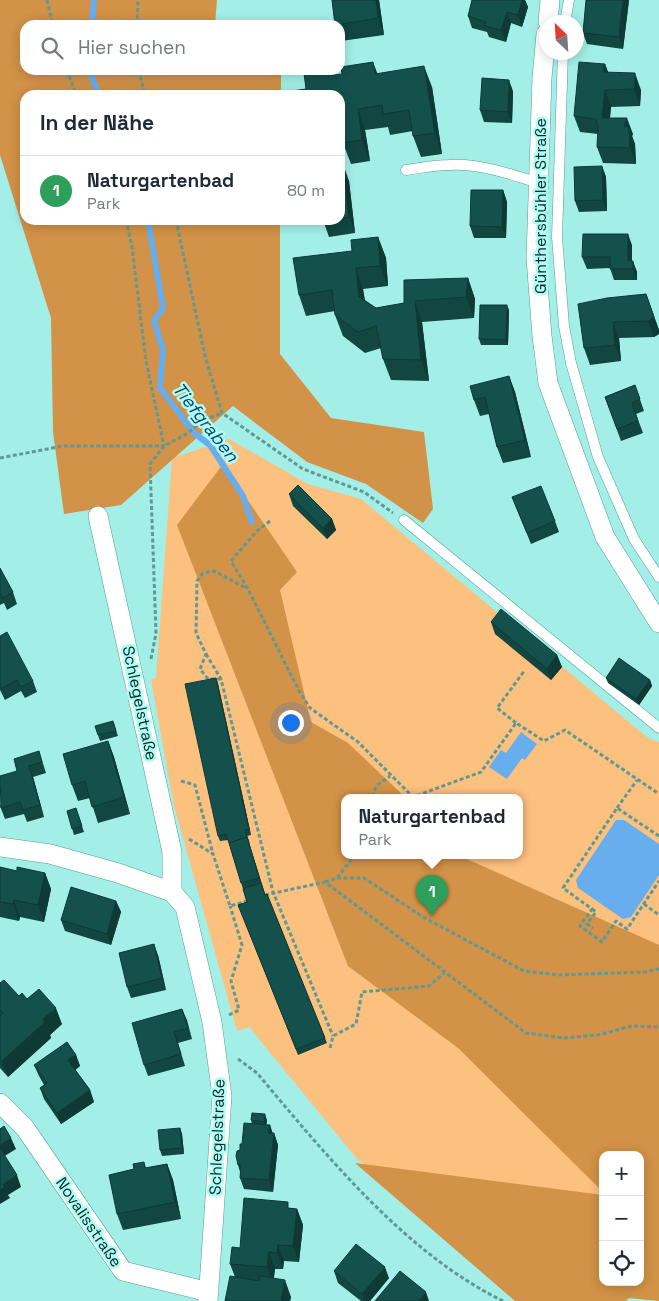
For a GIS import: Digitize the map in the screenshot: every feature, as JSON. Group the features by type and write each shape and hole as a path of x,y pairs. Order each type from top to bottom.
{"street":[{"path":"549,15 550,0"},
{"name":"Günthersbühler Straße","path":"544,60 536,258 548,383 605,537 659,623"},
{"name":"Schlegelstraße","path":"98,516 172,852 172,892 184,907 218,1051 222,1096 208,1296"},
{"path":"0,847 50,854 118,873 172,892"},
{"name":"Novalisstraße","path":"0,1103 25,1128 122,1271 208,1296"}],"lane":[{"path":"566,15 568,0"},
{"path":"563,60 557,237 564,326 571,364 598,457 634,539 659,577"},
{"path":"406,170 451,164 465,165 515,175 538,183"},
{"path":"404,520 659,728"}],"path":[{"path":"47,0 52,20"},
{"path":"137,20 138,0"},
{"path":"69,75 74,90"},
{"path":"139,75 144,90"},
{"path":"127,225 132,247 146,361 164,446"},
{"path":"177,225 205,356 222,413 303,469 364,492 404,520"},
{"path":"134,678 150,663 156,632 150,464 164,446 188,433 202,421 222,413"},
{"path":"0,458 63,446 164,446"},
{"path":"270,521 257,532 231,561 248,589 299,691 310,708 358,742 390,776 411,794"},
{"path":"248,589 214,571 203,573 197,581 196,633 221,679 273,892 333,1036 330,1048"},
{"path":"206,654 200,669 208,680 221,679"},
{"path":"525,670 497,708 544,741 565,730 659,794"},
{"path":"422,794 481,772 516,723"},
{"path":"374,794 376,786 390,776"},
{"path":"593,928 587,924 596,912 563,888 637,780"},
{"path":"181,781 196,785 213,854 242,945 231,981 239,1010"},
{"path":"617,808 659,836"},
{"path":"188,838 213,854"},
{"path":"338,878 352,859"},
{"path":"265,895 338,878 364,878 423,917 524,971 558,975 645,972 659,969"},
{"path":"592,909 580,926 602,942 616,921 627,929 659,881"},
{"path":"325,882 526,1033 564,1038 598,1035 632,1026 659,1027"},
{"path":"230,906 247,901"},
{"path":"644,904 659,915"},
{"path":"333,1036 356,1024 362,992 429,986 444,973"},
{"path":"218,1051 235,1058 257,1073 377,1209 430,1255 503,1301"}],"shaded area":[{"path":"0,0 217,0 215,20 20,20 20,75 281,75 281,90 20,90 20,219 0,155"},
{"path":"22,225 280,225 280,354 331,418 424,432 433,509 423,523 366,484 307,462 233,406 121,505 64,514 53,432 51,318"},
{"path":"229,439 308,484 361,499 648,738 659,742 659,1301 629,1298 624,1301 564,1301 357,1159 249,1027 237,1031 174,806 151,680 156,678 172,458"},
{"path":"223,464 297,572 280,590 311,722 348,743 402,794 341,794 341,859 467,859 659,945 659,1301 629,1298 626,1301 515,1301 355,1163 599,1194 599,1286 644,1286 644,1151 599,1151 599,1188 458,1048 348,966 177,525"}],"water":[{"path":"521,732 537,744 525,760 522,758 507,779 489,767 501,750 506,753"},
{"path":"616,820 624,820 659,844 659,875 631,917 623,919 578,888 576,880"}],"building":[{"path":"332,0 376,0 378,18 345,23 345,20 334,20"},
{"path":"472,0 522,0 518,15 507,12 501,30 485,26 486,22 468,16"},
{"path":"586,0 623,0 619,37 584,33"},
{"path":"373,62 375,74 424,66 435,133 413,136 409,110 383,114 382,105 358,109 362,140 345,143 345,90 299,90 306,89 304,75 345,75 345,66"},
{"path":"579,62 605,64 603,72 635,73 634,89 605,90 602,118 627,118 624,126 629,127 630,148 597,147 598,126 596,119 574,116"},
{"path":"482,78 509,80 508,112 480,110"},
{"path":"602,166 603,200 575,201 574,167"},
{"path":"345,182 349,217 345,217"},
{"path":"471,190 503,190 502,227 470,226"},
{"path":"583,234 628,234 628,261 633,261 633,269 610,269 610,257 582,257"},
{"path":"378,237 380,266 356,268 359,297 376,308 404,303 404,280 468,278 466,297 415,301 421,360 383,359 376,326 358,332 335,315 332,290 299,295 293,258 352,251 351,240"},
{"path":"646,294 654,317 648,321 613,322 615,345 584,348 578,304 607,298"},
{"path":"480,305 507,305 506,340 479,339"},
{"path":"509,376 525,440 497,447 485,397 474,400 470,386"},
{"path":"635,385 640,399 632,403 638,421 617,429 605,397"},
{"path":"298,485 332,519 323,528 289,494"},
{"path":"541,486 555,521 527,533 512,497"},
{"path":"0,568 13,592 3,598 0,593"},
{"path":"501,609 557,655 547,669 491,622"},
{"path":"7,632 33,681 21,687 17,680 1,689 0,636"},
{"path":"619,658 650,680 636,699 606,678"},
{"path":"216,678 249,829 245,830 249,843 247,837 229,843 226,834 218,836 185,684"},
{"path":"113,721 116,731 98,735 95,726"},
{"path":"108,741 124,797 92,807 85,781 72,785 63,754"},
{"path":"39,751 42,762 29,766 40,805 23,810 20,802 1,808 0,776 17,771 14,759"},
{"path":"76,808 82,826 72,829 67,811"},
{"path":"247,837 259,878 241,883 229,843"},
{"path":"0,867 17,871 17,867 45,873 38,905 14,900 13,904 0,902"},
{"path":"261,883 325,1038 296,1049 238,905 247,902 243,889"},
{"path":"71,887 116,901 107,934 61,920"},
{"path":"154,944 162,978 127,987 119,953"},
{"path":"4,980 19,996 22,993 27,999 39,989 56,1008 43,1019 45,1022 2,1061 0,1058 0,1016 3,1013 0,1010 0,983"},
{"path":"182,1009 188,1028 174,1032 181,1054 144,1065 132,1023"},
{"path":"67,1042 76,1055 68,1060 90,1090 57,1113 40,1088 47,1083 34,1065"},
{"path":"252,1113 265,1114 264,1122 251,1120"},
{"path":"244,1123 270,1125 268,1133 274,1133 269,1180 240,1178 241,1165 238,1165 236,1156 237,1151 240,1150 240,1144 242,1144"},
{"path":"4,1126 11,1138 0,1145 0,1129"},
{"path":"180,1128 182,1148 160,1150 158,1130"},
{"path":"0,1148 17,1175 3,1184 5,1187 0,1190"},
{"path":"144,1162 145,1168 167,1164 175,1202 117,1214 109,1175 134,1169 133,1164"},
{"path":"244,1198 288,1202 288,1208 297,1209 293,1246 278,1245 277,1253 269,1252 267,1267 230,1264 232,1247 240,1248"},
{"path":"356,1244 385,1267 362,1294 334,1271"},
{"path":"400,1271 426,1292 418,1301 375,1301"},
{"path":"230,1276 259,1281 260,1276 285,1280 281,1301 225,1301"}],"waterway":[{"name":"Tiefgraben","path":"92,20 94,0"},
{"name":"Tiefgraben","path":"91,75 97,90"},
{"name":"Tiefgraben","path":"149,225 163,308 154,321 163,350 160,388 194,433 210,445 243,496 252,522"}],"place":[{"name":"Naturgartenbad","path":"432,916"}]}
